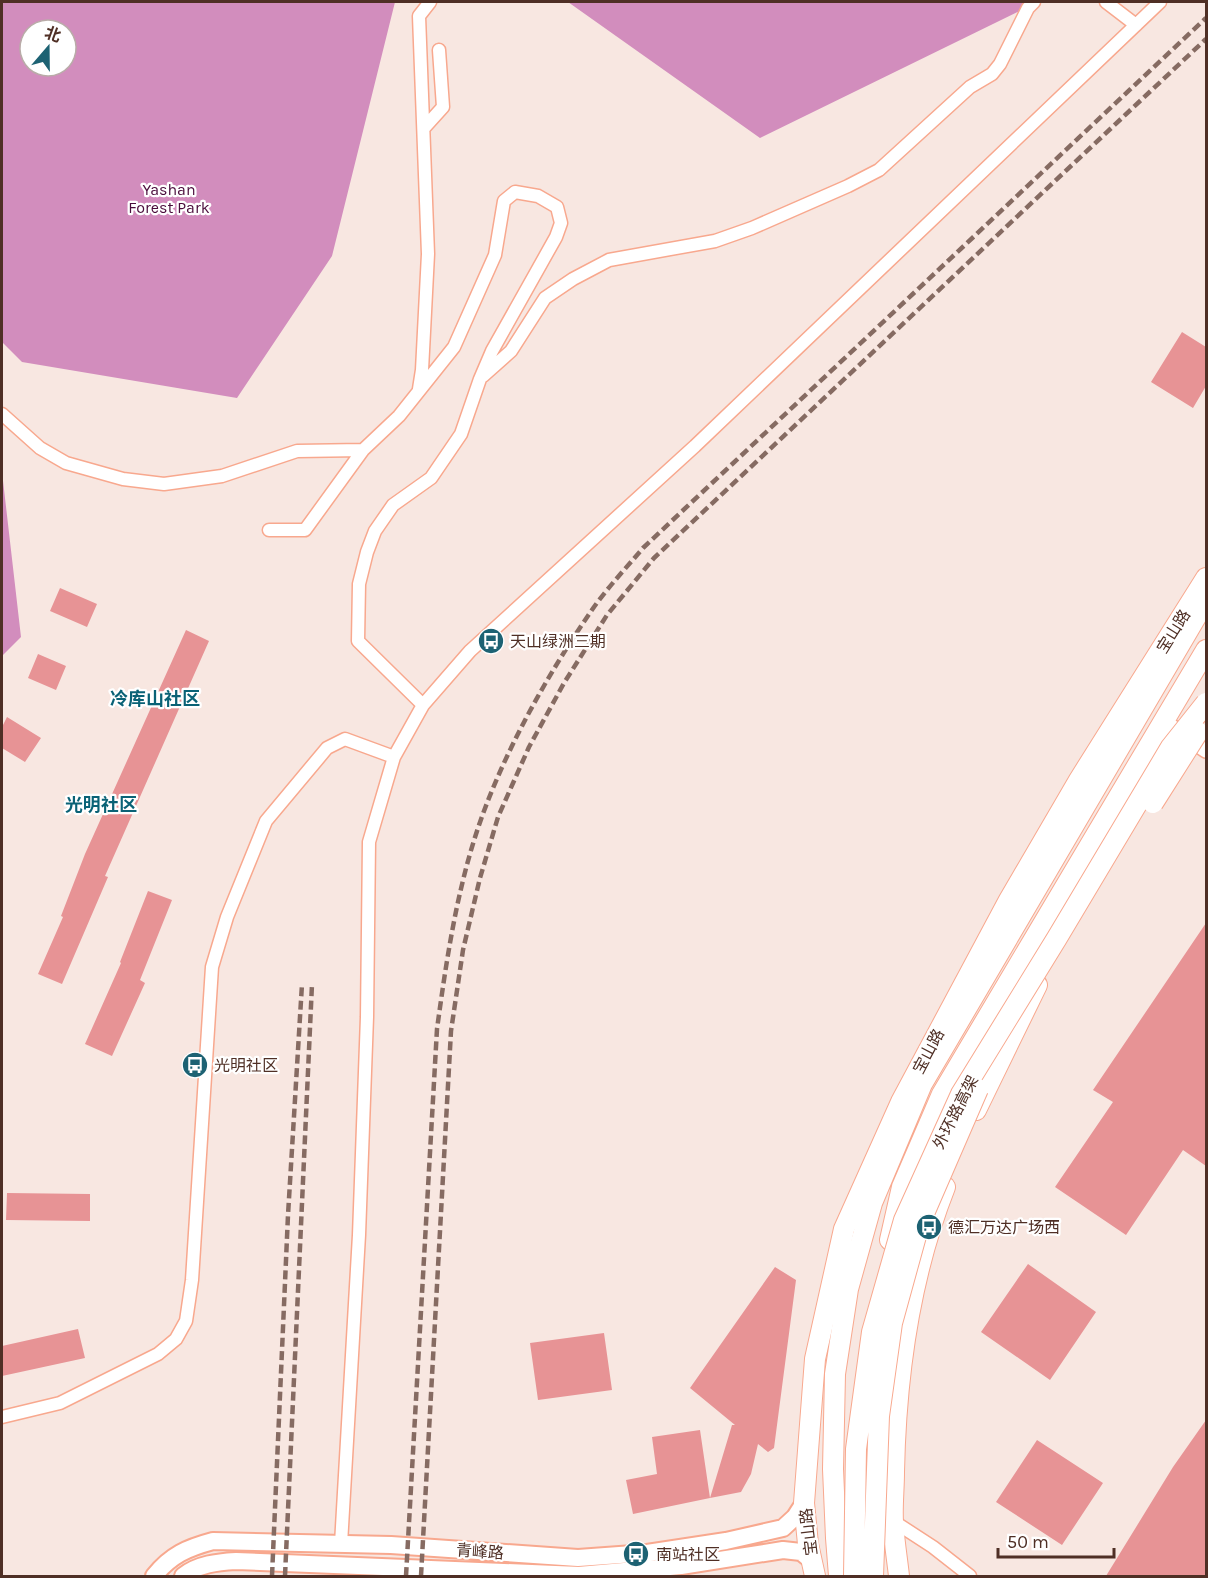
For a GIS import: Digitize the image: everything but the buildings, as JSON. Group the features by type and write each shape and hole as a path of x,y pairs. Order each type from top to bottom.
{"main road":[{"name":"宝山路","path":"813,1568 804,1503 815,1359 844,1229 901,1102 1009,900 1079,780 1206,578"},
{"path":"840,1576 833,1468 835,1374 848,1289 873,1203 922,1084 1206,600"},
{"path":"899,1576 893,1521 894,1442 900,1363 914,1285 929,1227 981,1099 1206,651"},
{"path":"865,1576 859,1535 861,1458 880,1284 902,1187 942,1094 1206,651"},
{"path":"1170,726 1206,673"},
{"name":"外环路高架","path":"854,1576 856,1449 872,1332 904,1220 961,1094 1058,938 1171,747 1206,703"},
{"name":"外环路高架","path":"873,1576 879,1416 892,1323 919,1226 979,1087 1191,741 1206,721"},
{"name":"青峰路","path":"154,1576 169,1560 188,1548 213,1541 391,1545 579,1570 647,1552 726,1540 783,1528 804,1503"},
{"name":"青峰路","path":"183,1576 215,1563 236,1561 579,1570 681,1566 783,1550 801,1552 813,1568"}],"street":[{"path":"419,391 428,255 419,16 429,2"},
{"path":"480,379 511,351 546,298 582,274 609,260 715,240 752,228 879,170 970,87 992,74 1000,64 1028,8 1034,2"},
{"path":"1106,2 1136,25"},
{"path":"340,1544 359,1235 367,1017 369,842 394,757 423,705 470,651 694,446 1160,2"},
{"path":"424,128 442,107 439,50"},
{"path":"268,530 305,530 363,450 399,416 454,347 495,255 504,201 515,192 538,196 557,207 561,223 556,237 492,351 461,434 431,478 393,505 375,531 367,552 359,584 358,641 423,705"},
{"path":"2,414 40,448 66,463 123,479 164,484 222,476 297,452 363,450"},
{"path":"1170,726 1206,750"},
{"path":"2,1417 60,1403 158,1354 176,1339 186,1321 192,1280 212,967 228,917 266,821 327,748 345,739 394,757"},
{"path":"893,1521 933,1546 970,1576"}],"green space":[{"name":"Yashan Forest Park","path":"2,2 395,2 332,256 237,398 22,362 2,342"},
{"path":"568,2 1038,2 760,138"},
{"path":"2,472 21,637 2,656"}],"railway":[{"path":"406,1576 437,1029 449,946 467,864 494,785 519,732 547,680 594,607 643,548 1206,18"},
{"path":"421,1576 451,1031 463,950 480,878 498,817 529,747 564,683 607,615 654,558 1206,39"},
{"path":"272,1576 288,1215 302,984"},
{"path":"285,1576 312,984"}],"place":[{"name":"天山绿洲三期","path":"491,641"},
{"name":"光明社区","path":"195,1065"},
{"name":"德汇万达广场西","path":"929,1227"},
{"name":"南站社区","path":"636,1554"}],"district":[{"name":"冷库山社区","path":"155,699"},
{"name":"光明社区","path":"101,805"}]}
